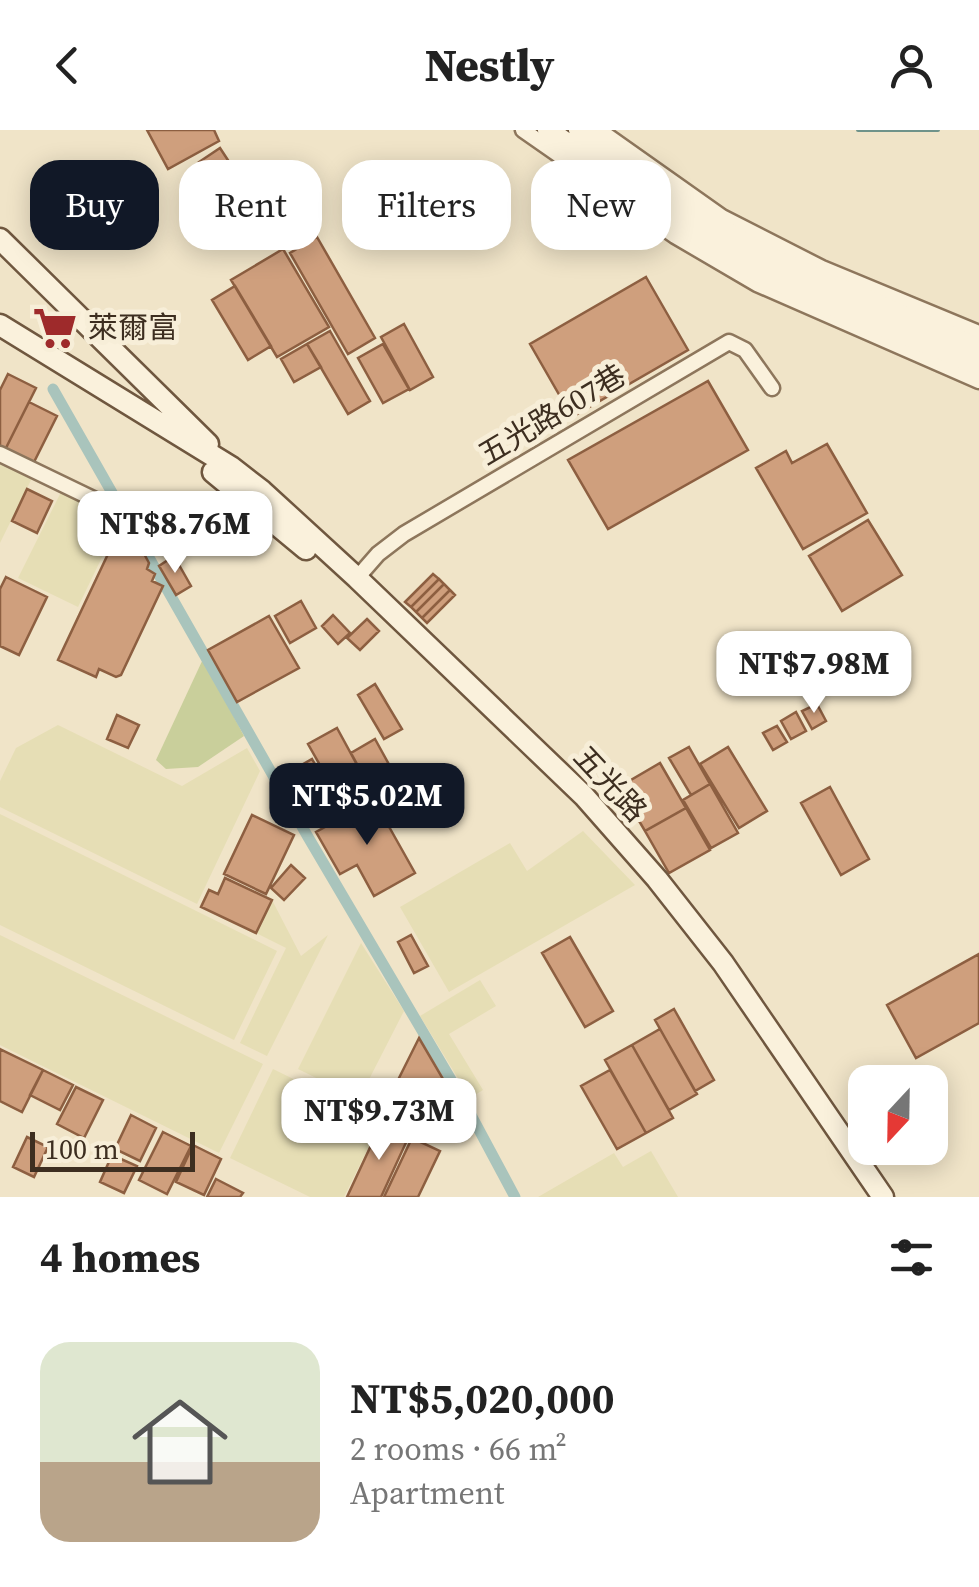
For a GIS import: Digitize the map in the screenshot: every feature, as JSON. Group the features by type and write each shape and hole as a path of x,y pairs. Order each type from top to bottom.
{"main road":[{"path":"579,130 656,207 746,264 832,305 979,366"},
{"path":"531,131 597,149 764,255 979,349"},
{"name":"五光路","path":"3,249 228,472 574,803 650,886 869,1197"},
{"name":"五光路","path":"0,325 228,472"},
{"name":"五光路","path":"0,339 262,490 584,796 723,962 883,1197"}],"street":[{"path":"597,149 822,268 979,332"},
{"path":"597,149 675,236 757,284 979,381"},
{"name":"五光路607巷","path":"357,578 378,554 404,534 729,342 745,350 772,388"},
{"path":"0,454 112,508"}],"shaded area":[{"path":"0,460 33,476 0,543"},
{"path":"62,490 112,514 118,524 78,607 18,578"},
{"path":"58,725 182,786 247,748 260,771 197,904 0,807 0,781 16,748"},
{"path":"0,814 277,951 234,1040 0,925"},
{"path":"583,831 635,885 449,992 400,907 510,843 527,871"},
{"path":"272,900 301,956 328,935 267,1056 240,1043 286,948 256,933"},
{"path":"0,935 263,1064 219,1153 0,1045"},
{"path":"361,943 404,1011 359,1099 298,1069"},
{"path":"480,980 496,1006 449,1034 483,1090 470,1098 420,1016"},
{"path":"273,1069 381,1122 344,1197 310,1197 230,1158"},
{"path":"651,1151 678,1197 538,1197 614,1153 623,1167"}],"green space":[{"path":"203,659 244,736 198,767 166,769 156,760"}],"building":[{"path":"147,130 214,130 219,141 168,169"},
{"path":"220,148 228,160 202,160"},
{"path":"322,246 375,338 348,354 290,253 322,250"},
{"path":"284,250 329,327 277,357 231,280"},
{"path":"646,277 688,350 572,417 530,344"},
{"path":"235,286 271,346 248,360 212,300"},
{"path":"404,324 433,377 410,390 381,337"},
{"path":"330,331 370,401 348,414 307,344"},
{"path":"307,344 321,367 294,382 281,359"},
{"path":"383,344 409,389 383,403 358,358"},
{"path":"8,374 36,388 5,450 0,448 0,390"},
{"path":"708,381 748,450 608,529 568,460"},
{"path":"29,402 57,416 33,464 5,450"},
{"path":"827,444 867,513 803,549 756,468 786,451 792,463"},
{"path":"27,489 52,501 37,533 12,521"},
{"path":"125,518 149,563 147,569 155,574 152,581 163,586 121,675 116,677 99,669 96,677 58,660"},
{"path":"868,520 902,575 842,611 809,556"},
{"path":"174,556 191,586 176,595 159,566"},
{"path":"433,574 439,579 411,607 405,602"},
{"path":"6,577 47,597 19,655 0,646 0,589"},
{"path":"439,579 444,584 416,612 411,607"},
{"path":"444,584 450,590 422,618 416,612"},
{"path":"450,590 455,595 427,623 422,618"},
{"path":"301,601 316,628 290,643 275,616"},
{"path":"333,615 350,633 338,644 322,626"},
{"path":"269,616 299,668 237,702 208,650"},
{"path":"367,619 379,631 360,650 347,638"},
{"path":"375,684 402,729 384,739 358,695"},
{"path":"817,704 826,721 812,729 802,711"},
{"path":"796,712 806,731 791,739 781,721"},
{"path":"117,715 139,725 128,748 107,739"},
{"path":"777,726 787,742 773,750 763,733"},
{"path":"337,728 374,796 346,811 308,744"},
{"path":"375,739 397,779 372,792 351,753"},
{"path":"689,747 710,784 691,795 669,758"},
{"path":"728,747 767,811 739,828 700,764"},
{"path":"312,759 335,799 307,814 284,775"},
{"path":"660,763 686,808 645,831 619,787"},
{"path":"710,784 738,833 711,848 683,800"},
{"path":"830,787 869,859 841,875 801,803"},
{"path":"374,800 415,873 374,896 357,865 340,874 316,832"},
{"path":"686,808 710,850 669,873 645,831"},
{"path":"252,815 294,835 266,894 224,874"},
{"path":"291,865 305,878 284,900 271,888"},
{"path":"225,878 272,900 256,933 201,907 209,890 218,894"},
{"path":"411,935 428,966 414,973 398,942"},
{"path":"570,937 613,1011 585,1027 542,953"},
{"path":"979,954 979,1023 916,1058 887,1005"},
{"path":"674,1009 714,1080 695,1091 655,1020"},
{"path":"660,1029 697,1094 669,1110 632,1045"},
{"path":"419,1038 460,1108 444,1140 383,1110"},
{"path":"632,1045 673,1118 646,1133 605,1060"},
{"path":"0,1049 43,1070 22,1112 0,1101"},
{"path":"43,1070 73,1085 60,1110 30,1095"},
{"path":"610,1070 646,1133 617,1149 581,1086"},
{"path":"76,1087 103,1100 84,1138 57,1124"},
{"path":"131,1115 156,1128 140,1161 115,1149"},
{"path":"381,1124 409,1136 381,1197 347,1197"},
{"path":"163,1132 191,1146 167,1194 139,1180"},
{"path":"27,1137 48,1147 34,1177 13,1167"},
{"path":"412,1138 440,1151 418,1197 384,1197"},
{"path":"193,1145 221,1159 204,1195 176,1182"},
{"path":"112,1155 137,1166 124,1193 100,1182"},
{"path":"216,1179 243,1193 240,1197 207,1197"}],"waterway":[{"path":"858,130 938,130"},
{"path":"53,389 463,1100 515,1197"}],"place":[{"name":"萊爾富","path":"55,328"}]}
